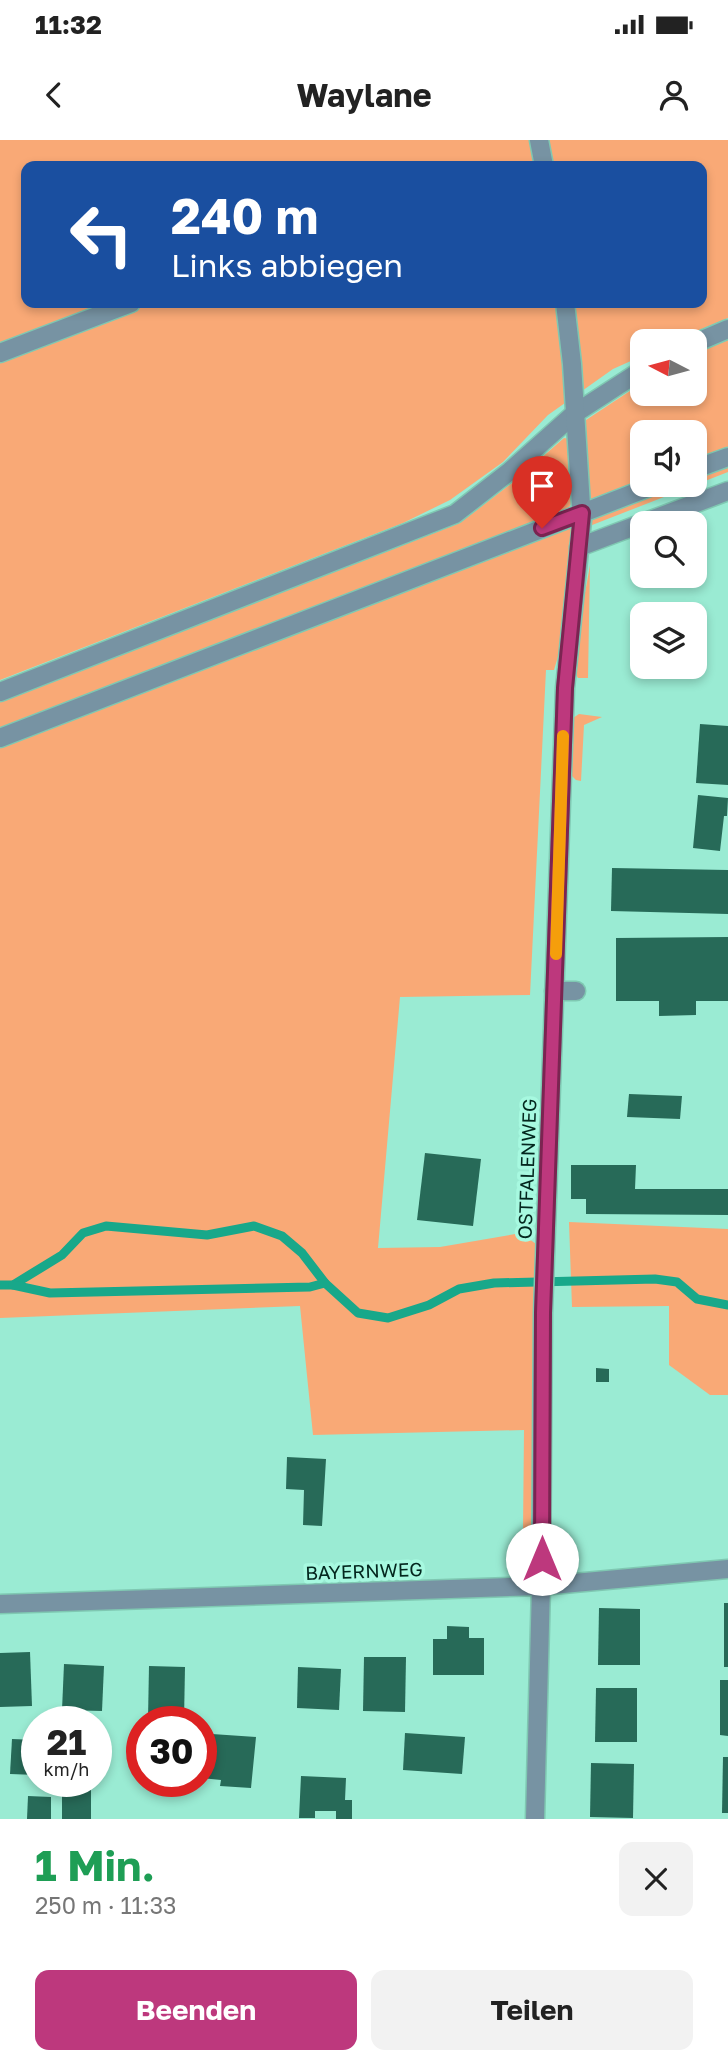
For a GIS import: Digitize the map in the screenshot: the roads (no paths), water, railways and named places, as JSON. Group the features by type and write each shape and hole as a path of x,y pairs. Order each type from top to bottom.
{"street":[{"path":"540,140 543,161"},
{"path":"0,353 118,308"},
{"name":"OSTFALENWEG","path":"535,1819 541,1586 543,1313 554,991 565,688 582,517 566,308"},
{"path":"707,338 728,329"},
{"path":"0,692 455,514 510,471 574,414 630,378"},
{"path":"707,465 728,457"},
{"path":"579,547 728,491"},
{"path":"0,738 582,517 630,496"},
{"path":"554,991 576,991"},
{"name":"BAYERNWEG","path":"0,1604 541,1586 728,1569"}],"waterway":[{"path":"0,1285 13,1285 62,1255 83,1233 106,1226 207,1235 254,1226 282,1236 302,1253 325,1283 358,1313 388,1318 429,1305 459,1289 494,1283 655,1279 677,1282 697,1299 728,1305"},
{"path":"13,1285 50,1293 310,1287 325,1283"}]}
